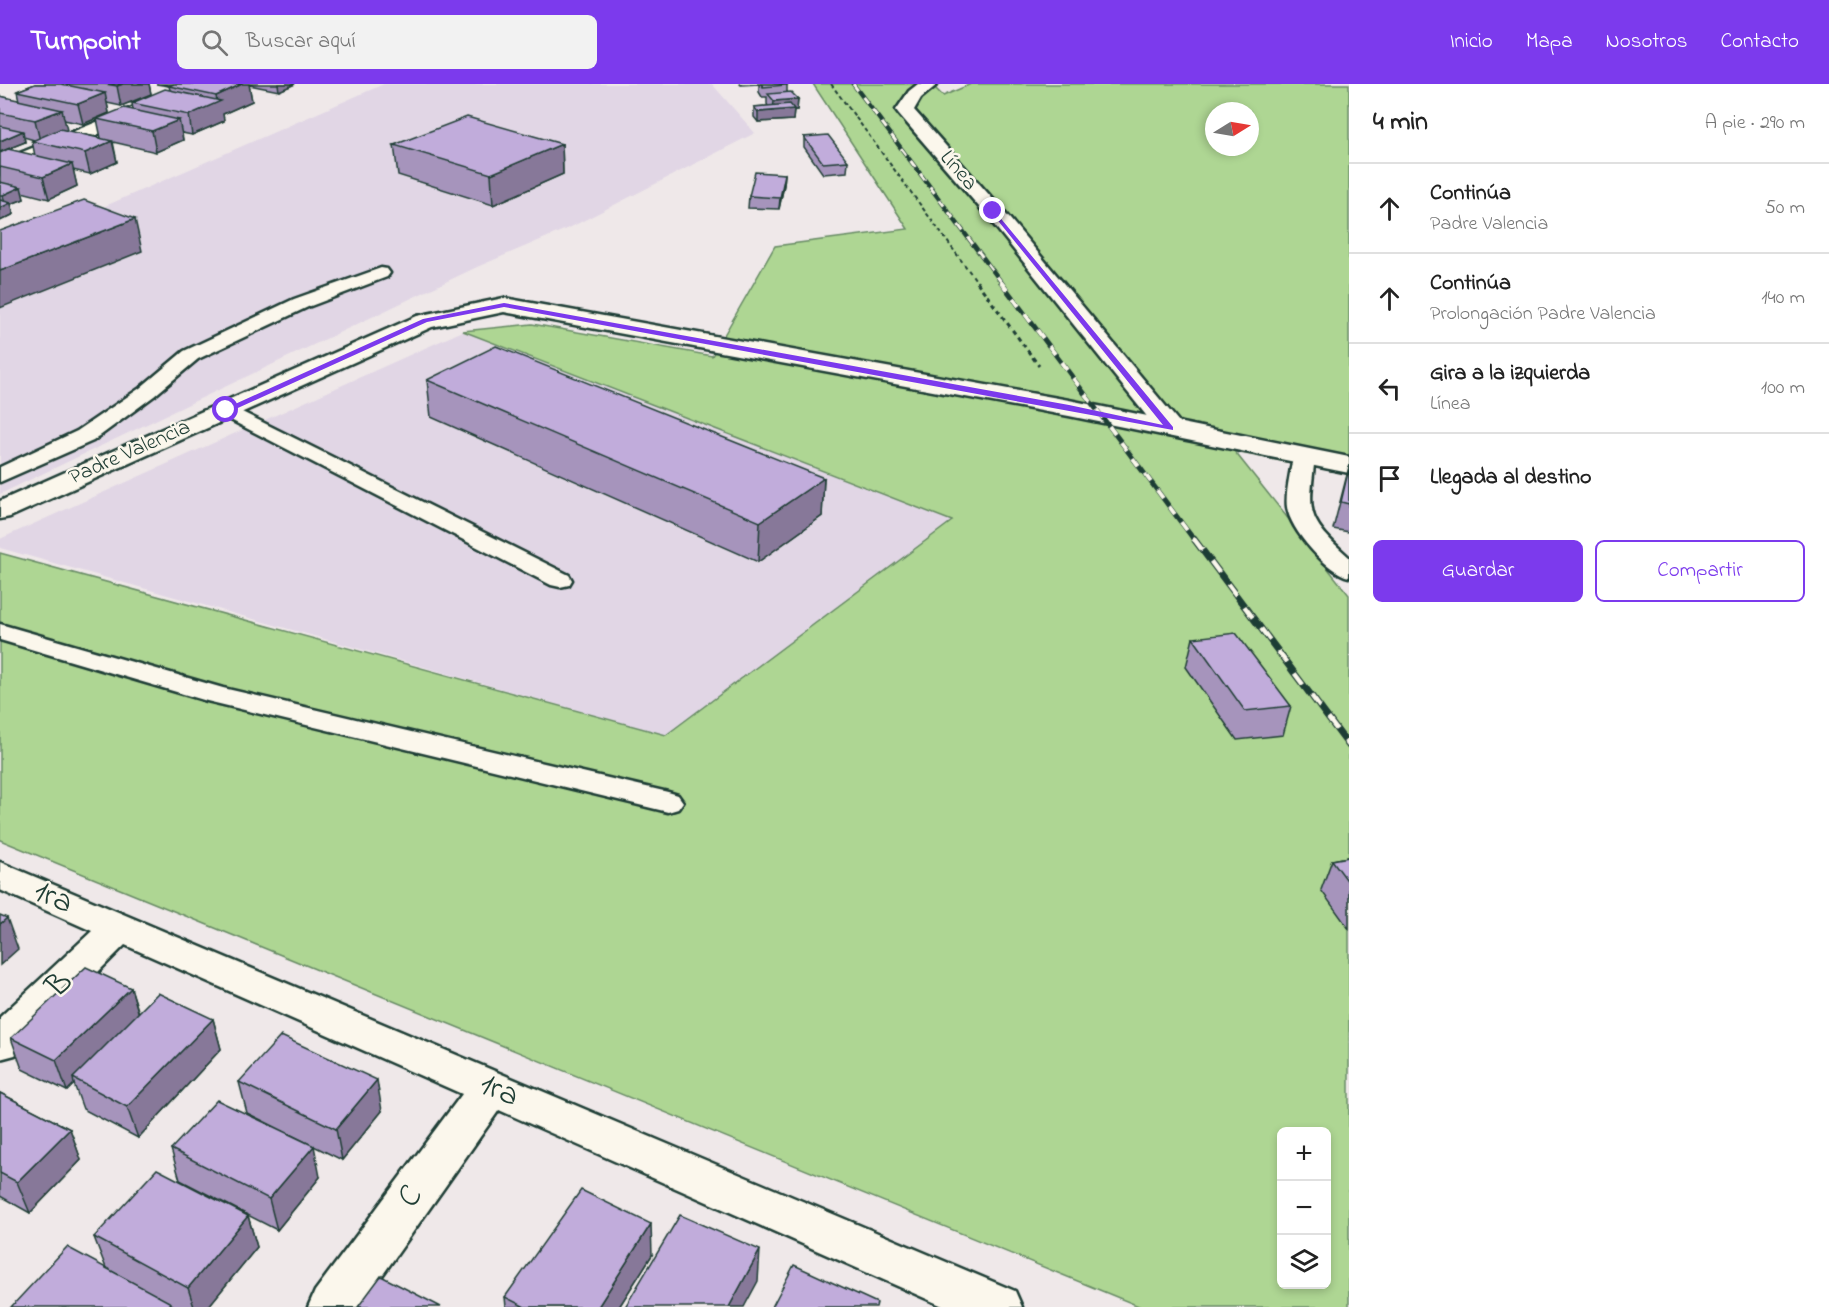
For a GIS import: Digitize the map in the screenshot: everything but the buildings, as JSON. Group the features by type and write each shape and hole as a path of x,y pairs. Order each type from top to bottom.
{"street":[{"path":"0,168 206,84"},
{"name":"Línea","path":"930,84 915,95 905,110 993,211 1170,428"},
{"name":"Padre Valencia","path":"0,511 425,321 504,305 1069,408 1349,465"},
{"name":"1ra","path":"0,875 491,1088 971,1302"},
{"name":"B","path":"0,1043 120,927"},
{"name":"C","path":"332,1307 491,1088"}],"lane":[{"path":"0,475 85,436 147,392 191,355 301,303 381,273"},
{"path":"226,410 560,580"},
{"path":"1304,456 1298,507 1311,536 1349,570"},
{"path":"0,632 217,695 668,802"}],"path":[{"path":"831,84 1069,408"}],"shaded area":[{"path":"384,84 712,84 755,133 571,227 477,267 0,494 0,252"},
{"path":"463,331 952,521 666,735 0,548 0,539"}],"green space":[{"path":"813,84 931,84 943,96 971,84 1349,84 1349,474 1235,452 1349,595 1349,1307 1141,1307 0,840 0,553 666,735 952,521 463,331 532,324 712,356 775,246 908,229"}],"railway":[{"path":"853,84 1002,283"},
{"path":"1001,282 1195,541"},
{"path":"1194,539 1349,746"}],"route":[{"path":"226,410 425,321 504,305 1170,428 993,211"}]}
